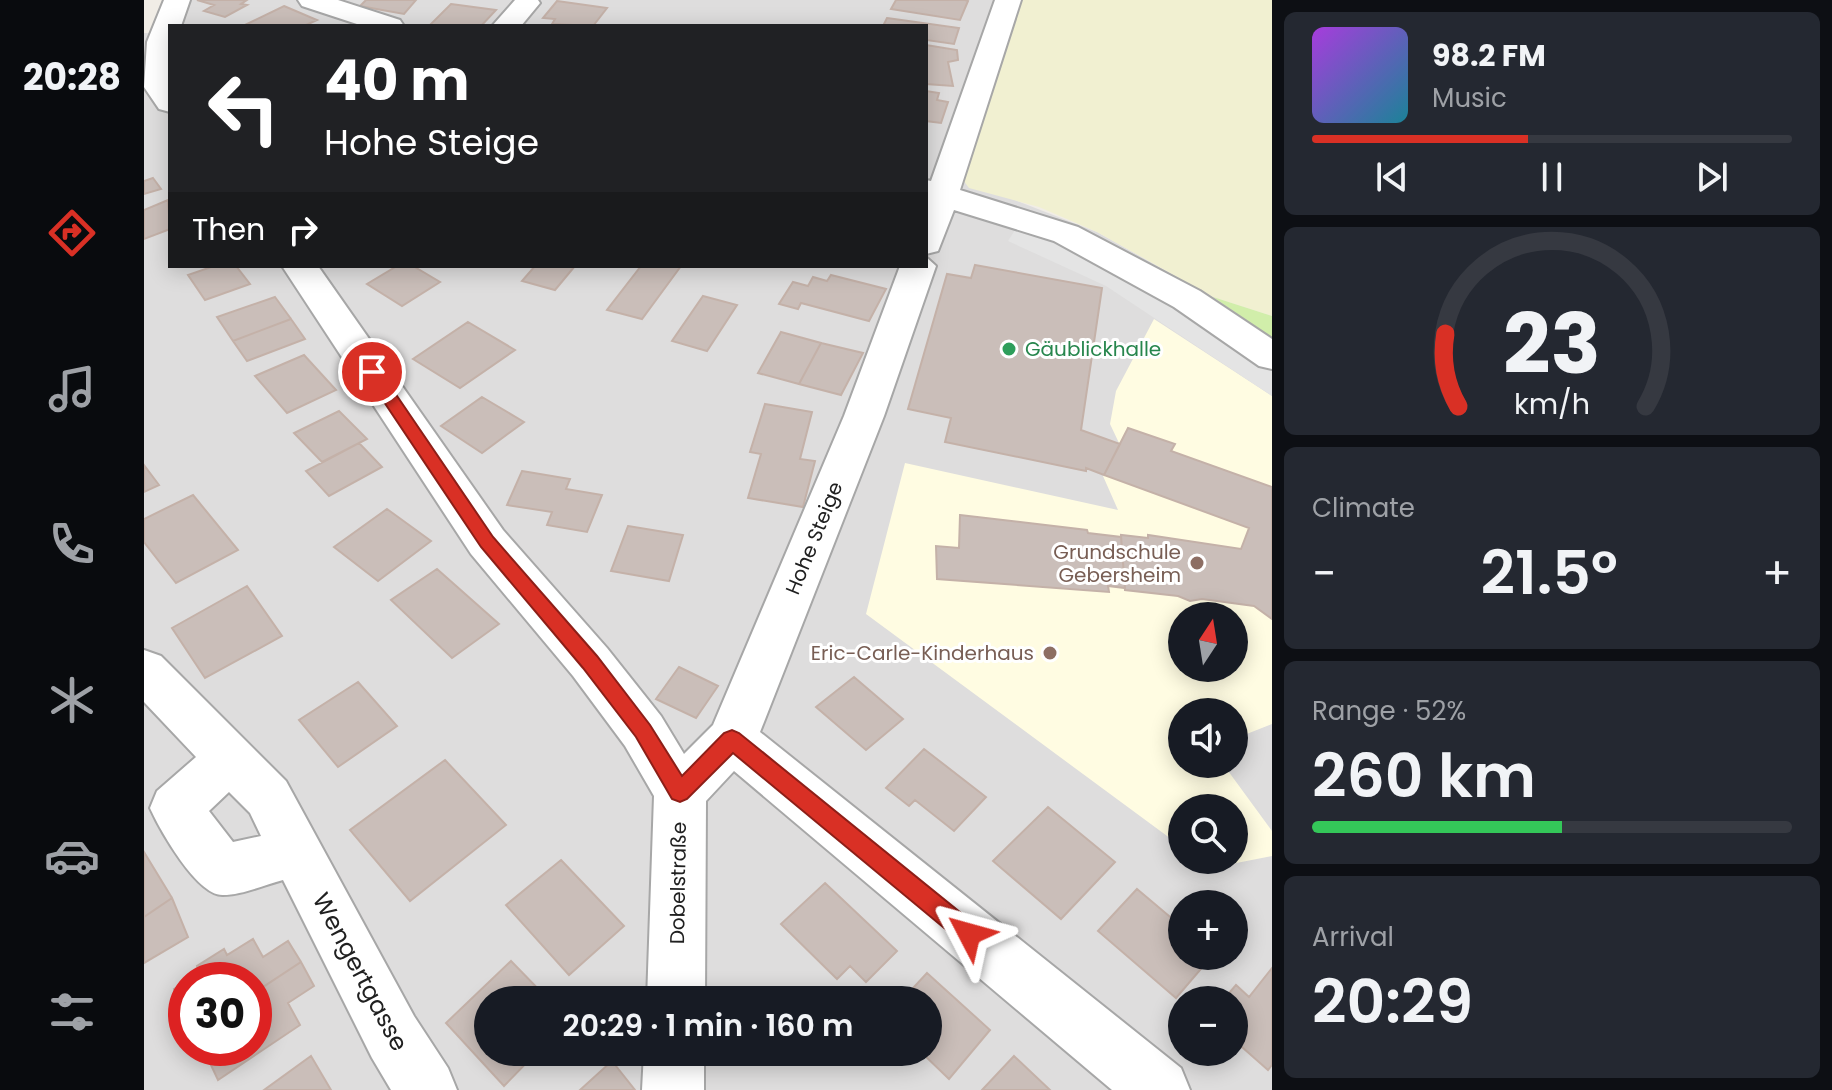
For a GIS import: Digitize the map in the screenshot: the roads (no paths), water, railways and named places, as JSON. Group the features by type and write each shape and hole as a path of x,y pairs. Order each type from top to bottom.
{"street":[{"path":"168,100 159,87 153,42 177,0"},
{"path":"311,0 384,24"},
{"path":"928,232 935,192 1008,0"},
{"path":"508,24 527,3"},
{"path":"935,192 1066,234 1187,299 1272,357"},
{"name":"Dobelstraße","path":"301,268 487,542 590,662 643,731 680,793 676,986"},
{"name":"Hohe Steige","path":"680,793 732,739 864,416 917,268"},
{"name":"Wengertgasse","path":"144,670 268,797 393,1037 426,1090"},
{"path":"732,739 1159,1090"},
{"path":"231,757 176,808 221,870 297,852"},
{"path":"673,1090 674,1066"}],"place":[{"name":"Gäublickhalle","path":"1009,349"},
{"name":"Grundschule Gebersheim","path":"1197,563"},
{"name":"Eric-Carle-Kinderhaus","path":"1050,653"}]}
